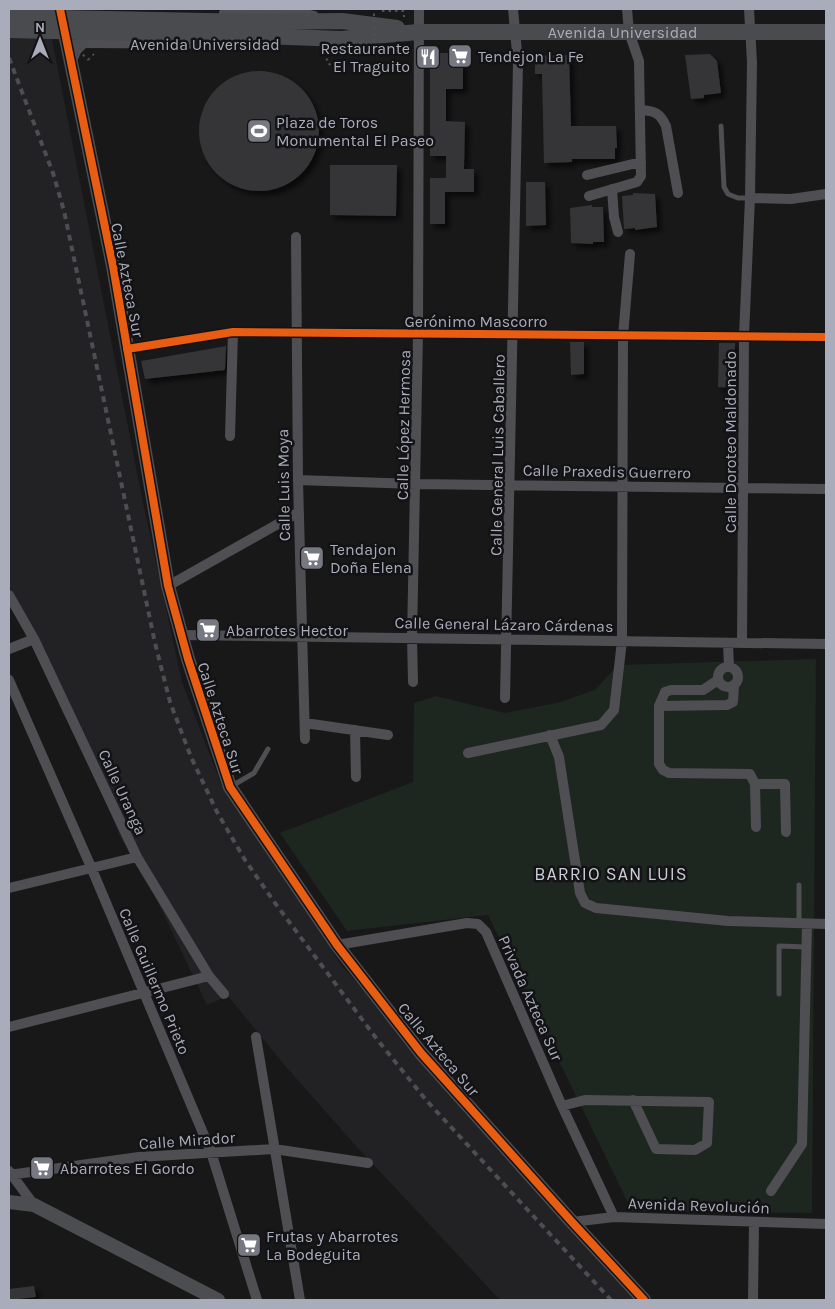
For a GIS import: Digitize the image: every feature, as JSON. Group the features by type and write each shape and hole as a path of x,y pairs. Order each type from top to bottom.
{"main road":[{"name":"Avenida Universidad","path":"9,17 262,29 341,40 418,32 826,32"},
{"name":"Avenida Universidad","path":"9,30 262,29 342,21 418,32"}],"street":[{"name":"Calle Azteca Sur","path":"60,9 112,266 168,586 188,659 230,787 337,945 421,1053 644,1300"},
{"name":"Calle López Hermosa","path":"413,682 412,638 418,334 419,9"},
{"name":"Calle General Luis Caballero","path":"506,698 518,62 513,9"},
{"path":"590,196 640,179 641,110 639,61 629,32 627,9"},
{"name":"Calle Doroteo Maldonado","path":"742,643 744,336 750,198 751,32 749,9"},
{"name":"Avenida Universidad","path":"341,40 301,44 81,43 71,11 300,13 342,21"},
{"path":"71,58 75,49 81,43"},
{"path":"641,110 653,111 662,117 666,126 678,193"},
{"path":"587,175 641,162"},
{"path":"612,189 614,218 618,232"},
{"path":"750,198 791,199 826,194"},
{"name":"Calle Luis Moya","path":"296,237 298,480 305,739"},
{"path":"468,754 601,725 614,710 622,641 624,336 630,254"},
{"path":"230,436 233,332"},
{"name":"Gerónimo Mascorro","path":"127,349 233,332 826,337"},
{"name":"Calle Praxedis Guerrero","path":"298,480 415,484 622,485 826,489"},
{"path":"168,586 299,512"},
{"name":"Calle Uranga","path":"9,595 34,639 137,856 209,976 224,994"},
{"name":"Calle General Lázaro Cárdenas","path":"182,635 826,644"},
{"path":"9,649 34,639"},
{"path":"728,642 729,667"},
{"path":"659,706 727,705 732,702 734,686 738,681 738,675 735,669 723,668 718,673 718,680 721,685 728,688 734,686"},
{"name":"Calle Guillermo Prieto","path":"9,680 91,867 211,1152 257,1300"},
{"path":"718,680 703,690 671,690 665,692 659,706 660,764 662,770 669,774 750,774 756,784 756,827"},
{"path":"304,722 388,735"},
{"path":"355,730 356,776"},
{"path":"550,735 559,757 580,893 585,903 596,908 728,921 826,924"},
{"path":"756,784 785,784 786,832"},
{"path":"9,888 137,856"},
{"name":"Privada Azteca Sur","path":"337,945 468,923 478,924 486,932 562,1106"},
{"path":"771,1191 802,1144 807,947 803,923"},
{"path":"9,1026 209,976"},
{"path":"256,1037 300,1300"},
{"path":"614,1217 562,1106 585,1100 633,1100 709,1102 707,1143 695,1150 656,1149 633,1100"},
{"name":"Calle Mirador","path":"9,1174 139,1157 274,1150 368,1163"},
{"path":"9,1174 34,1205"},
{"path":"9,1202 34,1205 218,1300"},
{"name":"Avenida Revolución","path":"572,1222 614,1217 826,1224"},
{"path":"753,1300 754,1222"}],"lane":[{"path":"721,126 724,186 728,194 738,198 750,198"},
{"path":"230,787 254,773 268,749"},
{"path":"799,885 803,923"},
{"path":"780,994 779,946 807,947"}],"path":[{"path":"401,55 374,55 374,11 404,11"},
{"path":"338,72 326,61 341,40"},
{"path":"88,60 96,52"}],"shaded area":[{"path":"9,9 46,9 142,498 182,682 221,784 342,966 638,1300 500,1300 357,1147 287,1068 228,996 207,1005 139,863 121,839 36,632 9,585"},
{"path":"816,659 812,1213 632,1211 488,915 347,931 280,833 413,782 414,703 436,696 505,713 557,703 595,690 618,665"}],"building":[{"path":"430,53 463,53 463,89 446,89 446,121 465,122 464,169 474,169 474,192 445,192 445,224 430,224 430,178 446,178 446,156 430,156"},
{"path":"710,54 717,61 721,93 704,95 704,98 691,99 685,55"},
{"path":"569,55 571,126 616,126 617,148 615,148 615,159 572,159 572,162 544,163 542,74 535,74 535,56"},
{"name":"Plaza de Toros Monumental El Paseo","path":"259,71 282,75 302,88 315,108 319,131 315,154 302,174 282,187 259,191 236,187 216,174 203,154 199,131 203,108 216,88 236,75"},
{"path":"330,165 397,165 396,216 330,215"},
{"path":"526,182 545,182 546,225 526,226"},
{"path":"633,193 655,194 657,227 635,230 635,228 624,229 622,196 633,195"},
{"path":"592,205 592,207 603,207 604,242 593,242 593,244 571,243 570,208"},
{"path":"570,342 584,342 584,374 571,375"},
{"path":"719,343 735,343 734,388 718,387"},
{"path":"226,346 225,370 145,379 141,361"},
{"path":"34,1286 36,1297 9,1300 9,1289"}],"railway":[{"path":"9,58 53,173 64,211 155,643 170,702 191,757 217,812 245,860 275,903 376,1038 426,1100 611,1300"}],"cycle path":[{"path":"60,9 113,266 168,586 188,659 230,787 337,945 421,1053 644,1300"},
{"path":"127,349 233,332 826,337"}],"place":[{"name":"Tendejon La Fe","path":"460,56"},
{"name":"Restaurante El Traguito","path":"428,57"},
{"name":"Plaza de Toros Monumental El Paseo","path":"259,131"},
{"name":"Tendajon Doña Elena","path":"312,558"},
{"name":"Abarrotes Hector","path":"208,630"},
{"name":"Abarrotes El Gordo","path":"42,1168"},
{"name":"Frutas y Abarrotes La Bodeguita","path":"249,1245"}],"district":[{"name":"BARRIO SAN LUIS","path":"611,874"}]}
